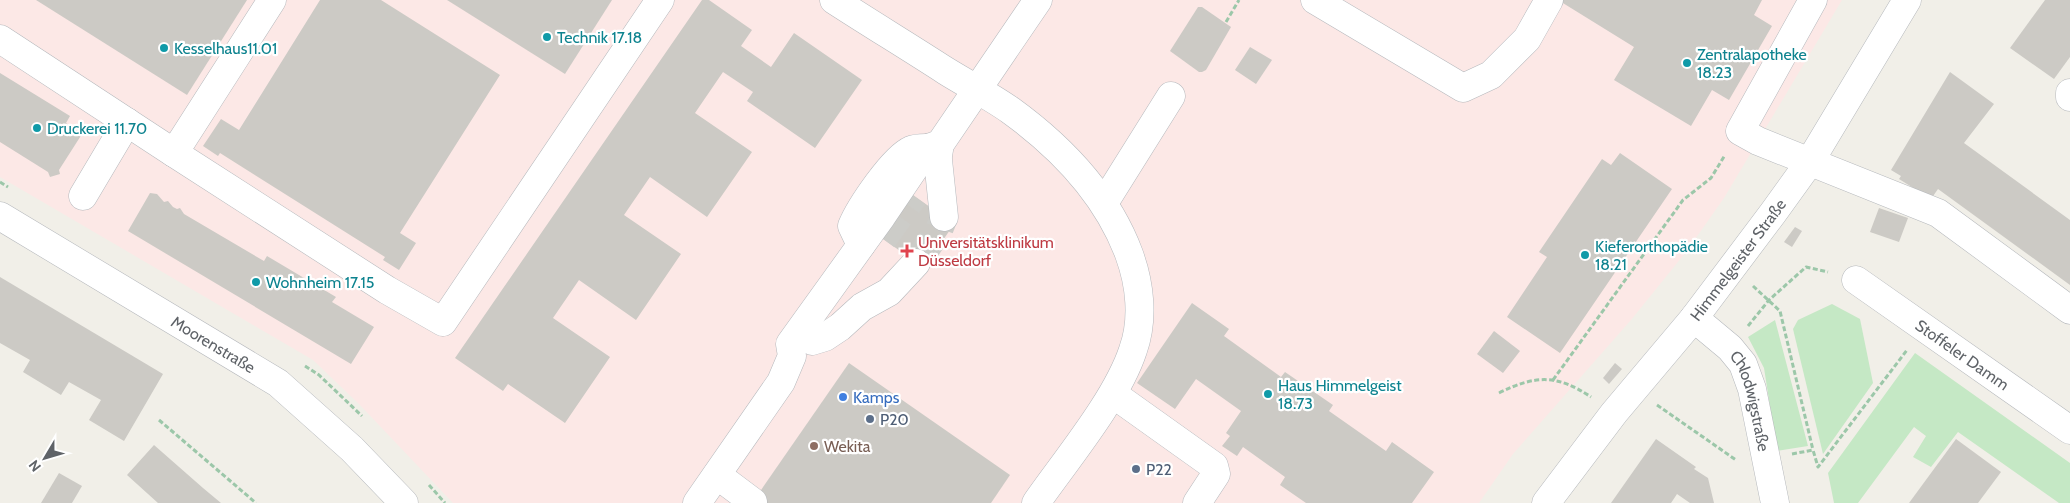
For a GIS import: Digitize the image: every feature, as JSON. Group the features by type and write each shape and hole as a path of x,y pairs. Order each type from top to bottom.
{"street":[{"path":"174,152 272,0"},
{"path":"0,39 388,290 443,322 660,0"},
{"path":"834,0 1010,110 1076,169 1104,203 1120,231 1137,277 1139,290 1139,320 1134,350 1113,394 1036,503"},
{"path":"802,348 790,344 872,242 1038,0"},
{"path":"1315,0 1463,88 1491,75 1527,39 1549,0"},
{"path":"1813,0 1740,130 1758,141 1938,213 2070,310"},
{"name":"Himmelgeister Straße","path":"1546,503 1614,413 1694,318 1809,162 1907,0"},
{"path":"1104,203 1171,96"},
{"path":"84,196 128,122"},
{"path":"914,196 935,151"},
{"path":"935,151 944,217"},
{"name":"Moorenstraße","path":"0,216 278,383 352,449 404,503"},
{"path":"697,503 781,382 802,348 825,337 840,327 852,314 889,292 916,263"},
{"name":"Stoffeler Damm","path":"1856,280 2070,430"},
{"name":"Chlodwigstraße","path":"1694,318 1730,348 1743,364 1752,389 1775,503"},
{"path":"1113,394 1214,466 1216,474 1197,503"},
{"path":"717,475 753,502"}],"path":[{"path":"1226,22 1239,0"},
{"path":"1552,380 1683,200 1711,178 1740,130"},
{"path":"1730,348 1769,300 1806,266 1856,280"},
{"path":"1731,268 1780,311 1818,467 1924,327"},
{"path":"1499,393 1526,380 1552,380 1573,386 1614,413"},
{"path":"1634,390 1743,464 1813,450"},
{"path":"159,420 256,503"}],"shaded area":[{"name":"Universitätsklinikum Düsseldorf","path":"0,0 1842,0 1724,198 1686,252 1631,320 1513,454 1479,503 453,503 359,404 313,360 0,177"}],"green space":[{"path":"1832,304 1860,319 1873,383 1823,454 1793,329 1798,320"},
{"path":"1775,320 1808,446 1777,451 1764,368 1748,337"},
{"path":"1915,353 2070,463 2070,503 2059,503 1958,432 1931,467 1913,457 1926,436 1914,427 1858,503 1834,503 1828,473"}],"building":[{"name":"Kesselhaus11.01","path":"36,0 247,0 187,95"},
{"path":"320,0 381,0 500,75 400,233 416,243 399,270 383,260 385,257 220,153 218,156 203,146 221,119 239,130"},
{"name":"Technik 17.18","path":"447,0 612,0 565,74"},
{"path":"702,0 709,0 752,30 741,46 771,67 794,33 862,80 815,148 747,101 753,92 723,72 695,113 752,152 707,217 650,177 624,215 681,254 636,320 579,280 553,318 610,357 565,423 508,384 503,391 455,358"},
{"name":"Zentralapotheke 18.23","path":"1558,0 1762,0 1754,15 1772,26 1729,100 1712,90 1691,126 1614,80 1634,47"},
{"path":"2045,0 2070,0 2070,57 2054,79 2010,48"},
{"path":"1198,7 1202,7 1231,27 1206,70 1202,72 1199,72 1170,51"},
{"path":"1250,47 1272,60 1256,84 1235,70"},
{"path":"1950,72 1994,104 1964,143 2070,220 2070,285 1938,189 1931,199 1899,179 1901,176 1891,170"},
{"name":"Druckerei 11.70","path":"0,73 70,116 66,123 82,134 59,170 60,174 50,177 48,172 0,142"},
{"name":"Kieferorthopädie 18.21","path":"1620,153 1672,189 1560,353 1507,317 1547,257 1539,252 1602,159 1611,165"},
{"path":"896,183 954,224 924,268 872,231"},
{"name":"Wohnheim 17.15","path":"150,193 157,194 164,202 168,201 173,207 180,208 184,214 264,261 267,256 336,297 332,302 374,327 351,364 128,231"},
{"path":"1879,208 1908,218 1899,242 1870,232"},
{"path":"1795,227 1802,231 1792,247 1784,242"},
{"path":"0,277 163,374 124,441 89,420 101,400 69,382 61,395 23,372 30,360 0,343"},
{"name":"Haus Himmelgeist 18.73","path":"1192,303 1229,329 1224,336 1281,377 1285,372 1333,405 1329,411 1386,451 1392,442 1434,472 1412,503 1306,503 1280,485 1285,477 1243,447 1237,456 1222,446 1230,436 1226,433 1241,411 1196,379 1175,409 1137,383"},
{"path":"1494,331 1520,351 1503,373 1477,354"},
{"name":"P20","path":"849,363 1010,475 991,503 752,503"},
{"path":"1615,363 1622,369 1609,384 1603,378"},
{"path":"1656,439 1696,467 1694,469 1708,478 1714,503 1690,503 1677,494 1671,503 1611,503"},
{"path":"1956,439 2001,472 1978,503 1909,503"},
{"path":"154,445 221,503 158,503 127,475"},
{"path":"59,473 82,486 72,503 41,503"}],"tunnel":[{"path":"883,239 914,196"},
{"path":"916,263 939,230 944,217"}],"place":[{"name":"Technik 17.18","path":"547,37"},
{"name":"Kesselhaus11.01","path":"164,48"},
{"name":"Zentralapotheke 18.23","path":"1687,63"},
{"name":"Druckerei 11.70","path":"37,128"},
{"name":"Universitätsklinikum Düsseldorf","path":"907,251"},
{"name":"Kieferorthopädie 18.21","path":"1585,255"},
{"name":"Wohnheim 17.15","path":"256,282"},
{"name":"Haus Himmelgeist 18.73","path":"1268,394"},
{"name":"Kamps","path":"843,397"},
{"name":"P20","path":"870,419"},
{"name":"Wekita","path":"814,446"},
{"name":"P22","path":"1136,469"}]}
